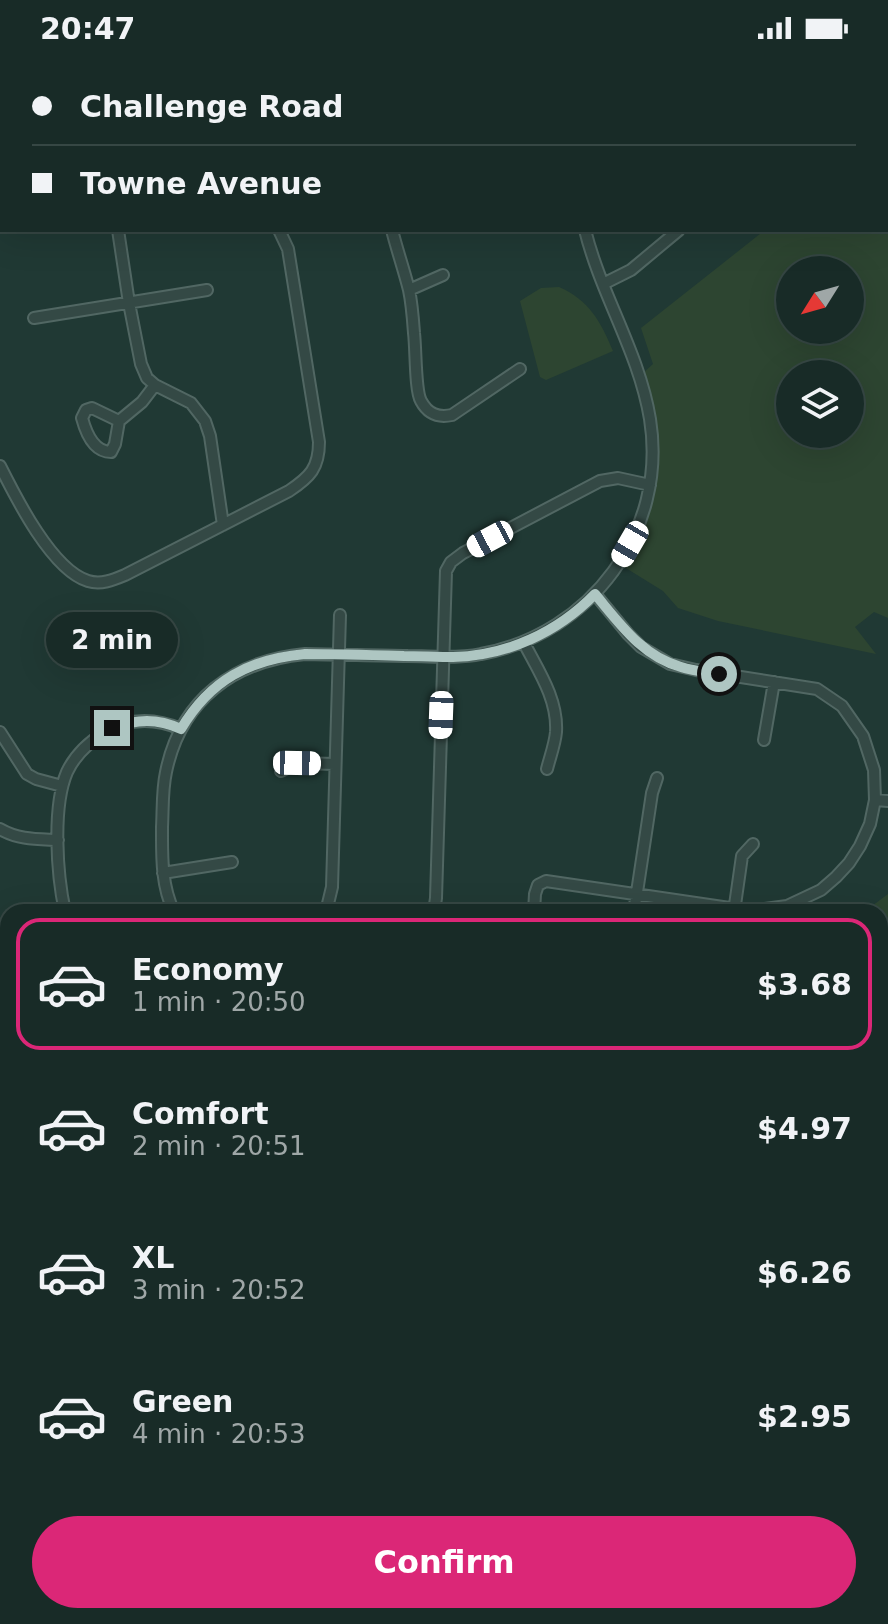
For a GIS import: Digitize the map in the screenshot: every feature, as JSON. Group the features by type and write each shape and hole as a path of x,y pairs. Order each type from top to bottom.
{"street":[{"path":"118,232 138,356 147,378 191,403 205,421 223,525"},
{"path":"0,466 33,528 62,563 88,582 108,582 125,575 302,482 319,458 319,442 288,249 280,232"},
{"path":"393,232 409,290 418,396 428,411 435,416 452,415 520,369"},
{"path":"171,904 163,873 165,775 181,729 211,691 249,666 282,656 442,657 478,655 524,643 561,622 595,594 630,544 650,485 652,437 647,404 628,342 603,284 586,232"},
{"path":"603,284 631,270 677,232"},
{"path":"409,290 443,275"},
{"path":"34,318 207,290"},
{"path":"119,421 92,408 86,410 82,418 95,444 102,451 111,452 119,421 142,402 155,385"},
{"path":"435,904 446,571 456,557 600,481 618,478 650,485"},
{"path":"595,594 641,647 670,664 817,689 842,706 863,736 874,770 875,800 870,824 849,863 821,890 791,904"},
{"path":"328,904 332,887 340,615"},
{"path":"524,643 554,706 556,732 547,769"},
{"path":"764,740 774,682"},
{"path":"64,904 60,885 59,811 62,786 80,752 112,728 135,721 159,721 181,729"},
{"path":"0,732 27,774 62,786"},
{"path":"281,771 297,763 335,764"},
{"path":"635,904 657,778"},
{"path":"875,800 888,801"},
{"path":"0,829 25,839 58,840"},
{"path":"735,904 742,856 753,844"},
{"path":"163,873 232,862"},
{"path":"534,904 538,885 546,881 691,904"}],"green space":[{"path":"762,232 888,232 888,618 874,612 855,627 876,654 718,621 678,608 663,591 621,565 646,511 654,483 654,434 642,374 653,364 641,328"},
{"path":"559,287 578,298 593,313 613,351 546,380 540,377 520,301 541,288"},
{"path":"888,894 888,904 875,904"}],"route":[{"path":"112,728 148,720 181,729 202,700 229,677 249,666 282,656 452,657 503,650 548,631 595,594 641,647 670,664 719,674"}]}
